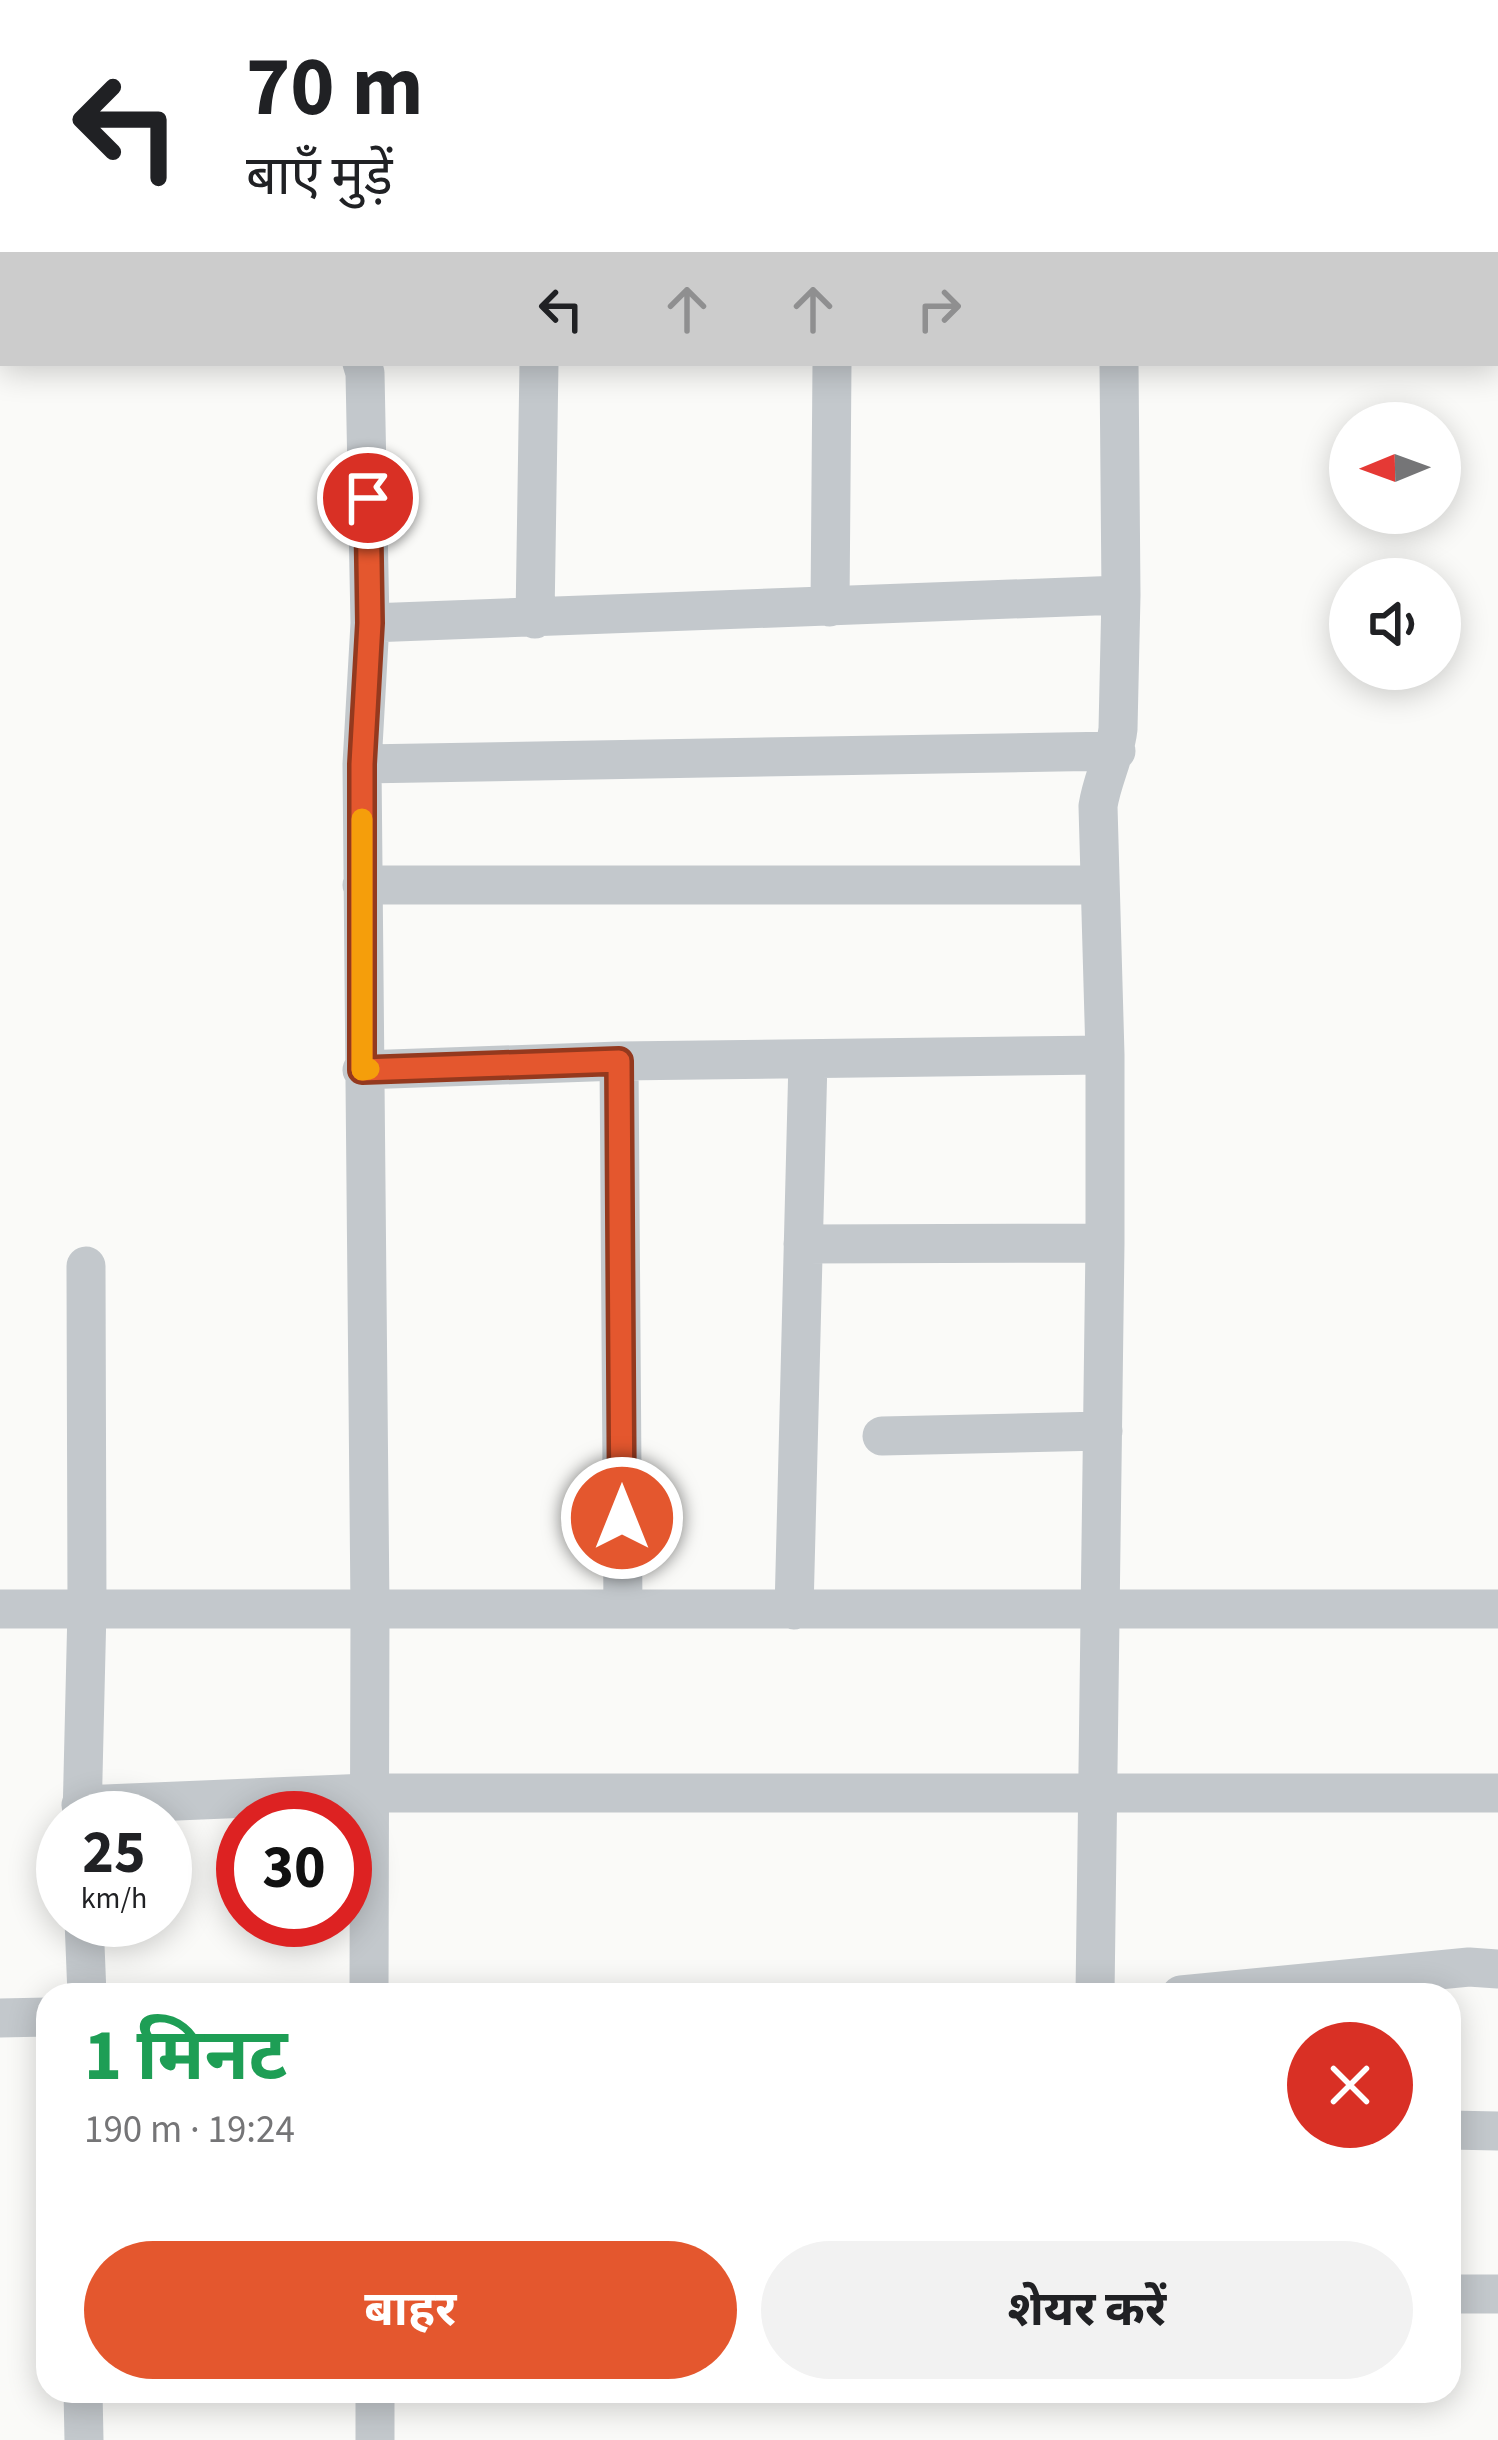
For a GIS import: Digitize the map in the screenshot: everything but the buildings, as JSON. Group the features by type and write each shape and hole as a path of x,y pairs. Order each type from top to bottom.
{"street":[{"path":"363,366 370,623 362,764 368,1791"},
{"path":"535,619 539,366"},
{"path":"830,607 832,366"},
{"path":"1095,1983 1106,1243 1098,806 1116,751 1121,595 1119,366"},
{"path":"370,623 1121,595"},
{"path":"362,764 1116,751"},
{"path":"362,885 1099,885"},
{"path":"362,1070 619,1061 1105,1055"},
{"path":"794,1610 808,1060"},
{"path":"619,1061 623,1609"},
{"path":"803,1244 1106,1243"},
{"path":"82,1791 87,1610 86,1266"},
{"path":"883,1436 1102,1430"},
{"path":"0,1609 1498,1609"},
{"path":"372,1793 1498,1793"},
{"path":"85,1947 86,1983"},
{"path":"369,1947 369,1983"},
{"path":"1304,1983 1469,1967 1498,1970"},
{"path":"0,2018 36,2017"},
{"path":"1461,2130 1498,2131"},
{"path":"1461,2294 1498,2294"},
{"path":"83,2403 84,2440"},
{"path":"375,2403 375,2440"}],"slow traffic":[{"path":"362,819 362,1070 369,1069"}],"route":[{"path":"368,498 362,1070 619,1061 622,1518"}]}
